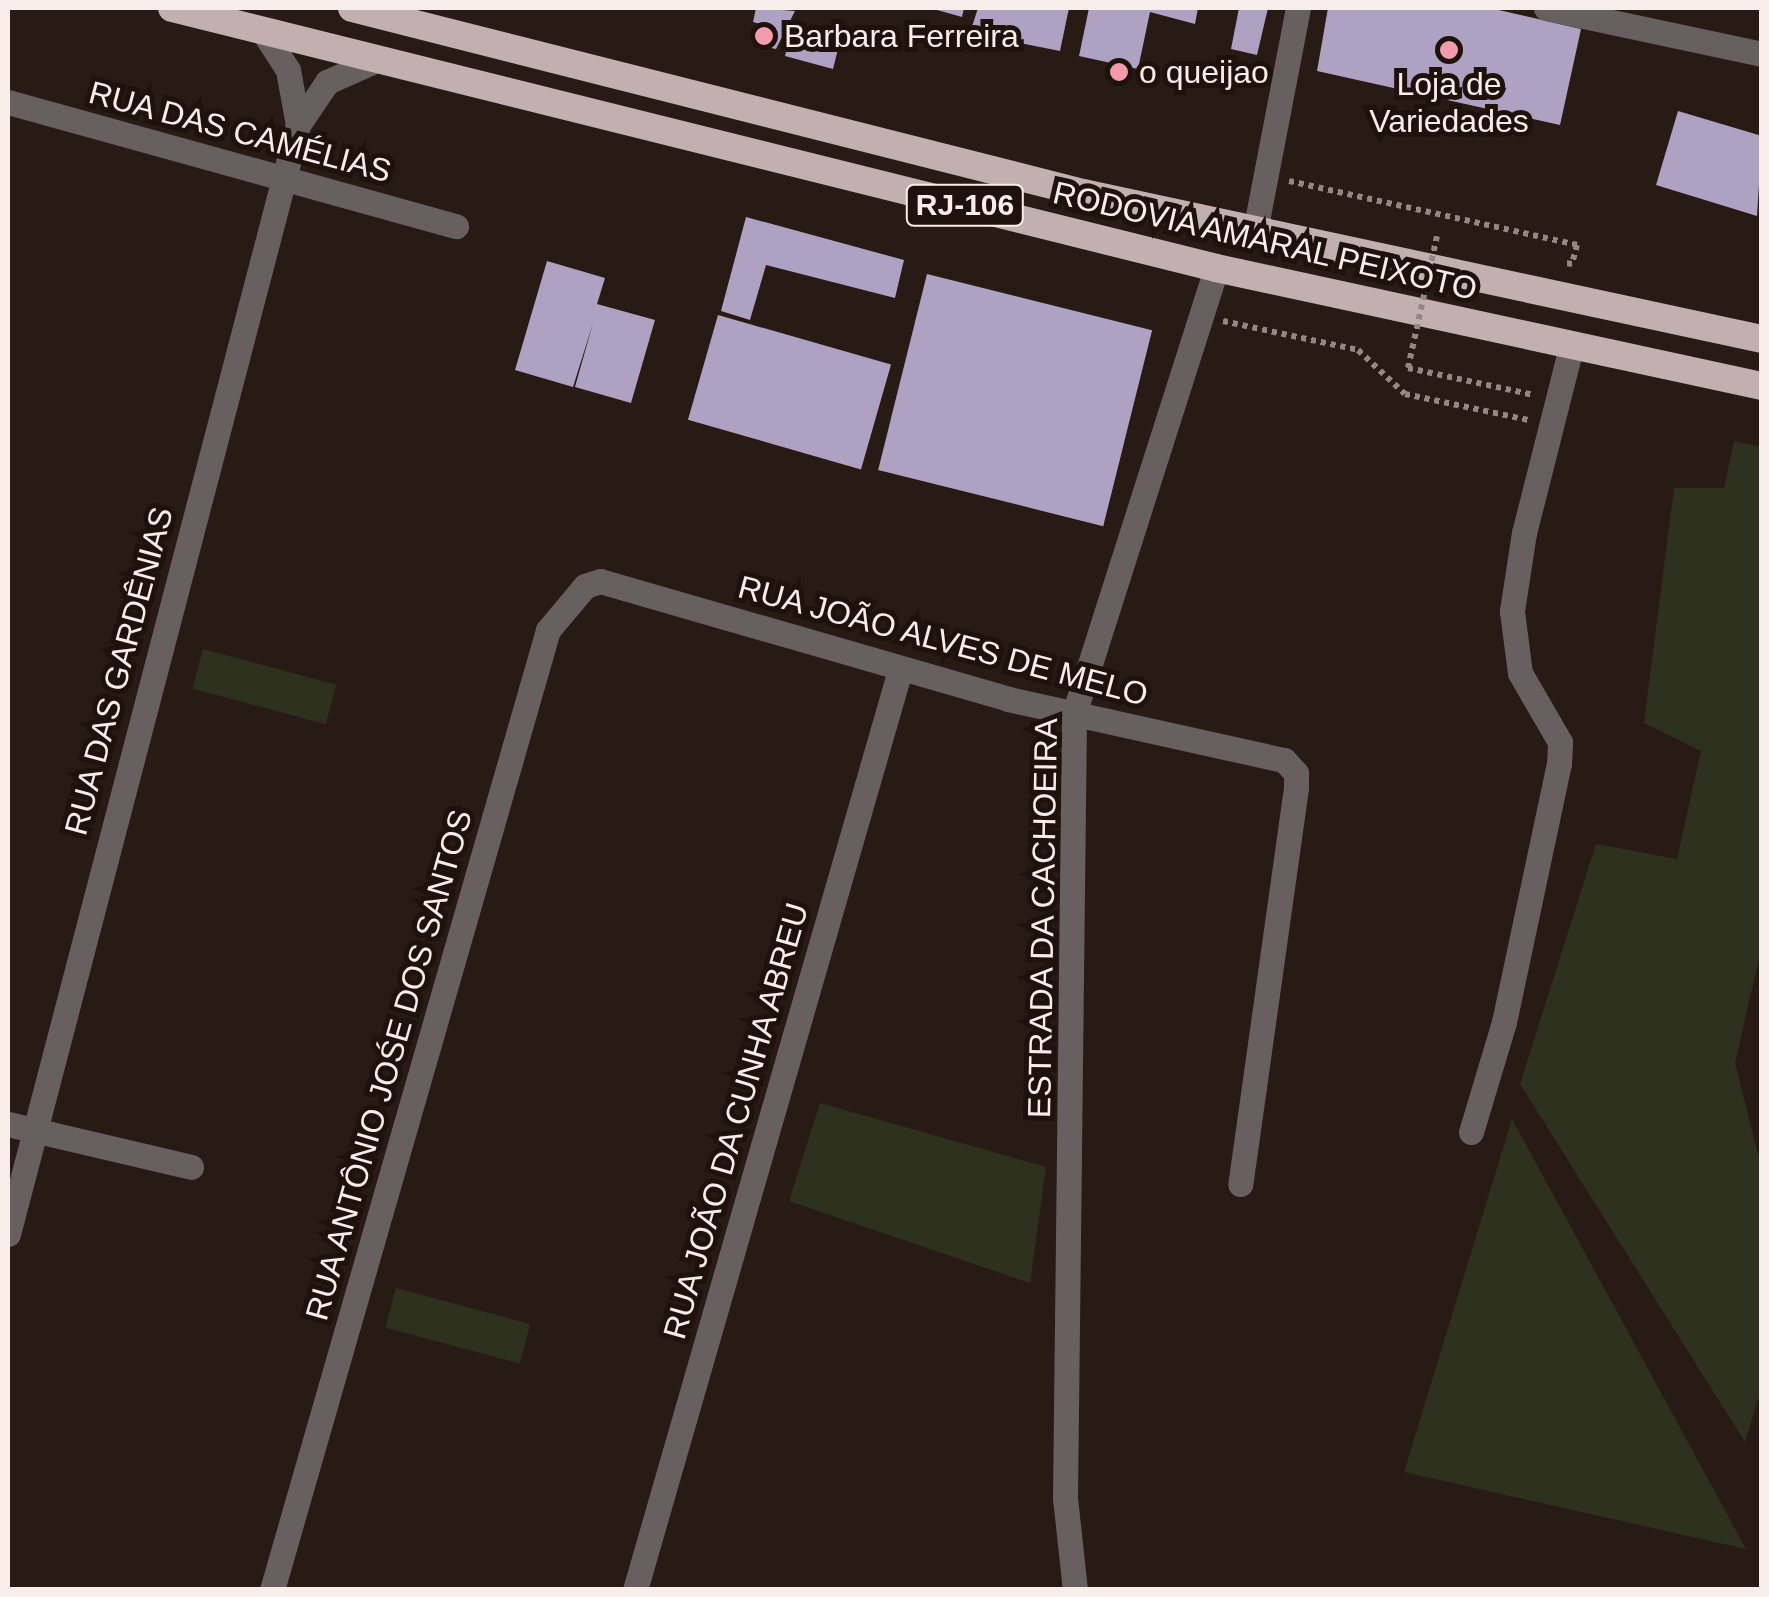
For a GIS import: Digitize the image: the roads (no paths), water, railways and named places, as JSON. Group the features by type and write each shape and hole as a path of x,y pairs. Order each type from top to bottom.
{"highway":[{"name":"RODOVIA AMARAL PEIXOTO","path":"172,8 1216,268 1570,348 1762,386"},
{"name":"RODOVIA AMARAL PEIXOTO","path":"352,8 1255,231 1762,339"}],"street":[{"path":"1255,231 1298,8"},
{"path":"1546,8 1762,54"},
{"name":"RUA DAS GARDÊNIAS","path":"262,30 288,70 298,125"},
{"name":"RUA DAS GARDÊNIAS","path":"8,1234 298,125 327,82 379,60"},
{"name":"RUA DAS CAMÉLIAS","path":"8,102 285,175 456,226"},
{"name":"ESTRADA DA CACHOEIRA","path":"1075,1590 1065,1498 1074,714 1216,268"},
{"path":"1471,1132 1504,1022 1559,764 1560,742 1520,673 1512,610 1524,532 1570,348"},
{"name":"RUA JOÃO ALVES DE MELO","path":"600,582 900,670 1074,714 1284,760 1296,773 1294,802 1240,1184"},
{"name":"RUA ANTÔNIO JOŚE DOS SANTOS","path":"272,1590 548,630 568,599 600,582"},
{"name":"RUA JOÃO DA CUNHA ABREU","path":"635,1590 900,670"},
{"path":"8,1124 191,1167"}],"place":[{"name":"Barbara Ferreira","path":"764,36"},
{"name":"Loja de Variedades","path":"1449,50"},
{"name":"o queijao","path":"1119,72"}]}
